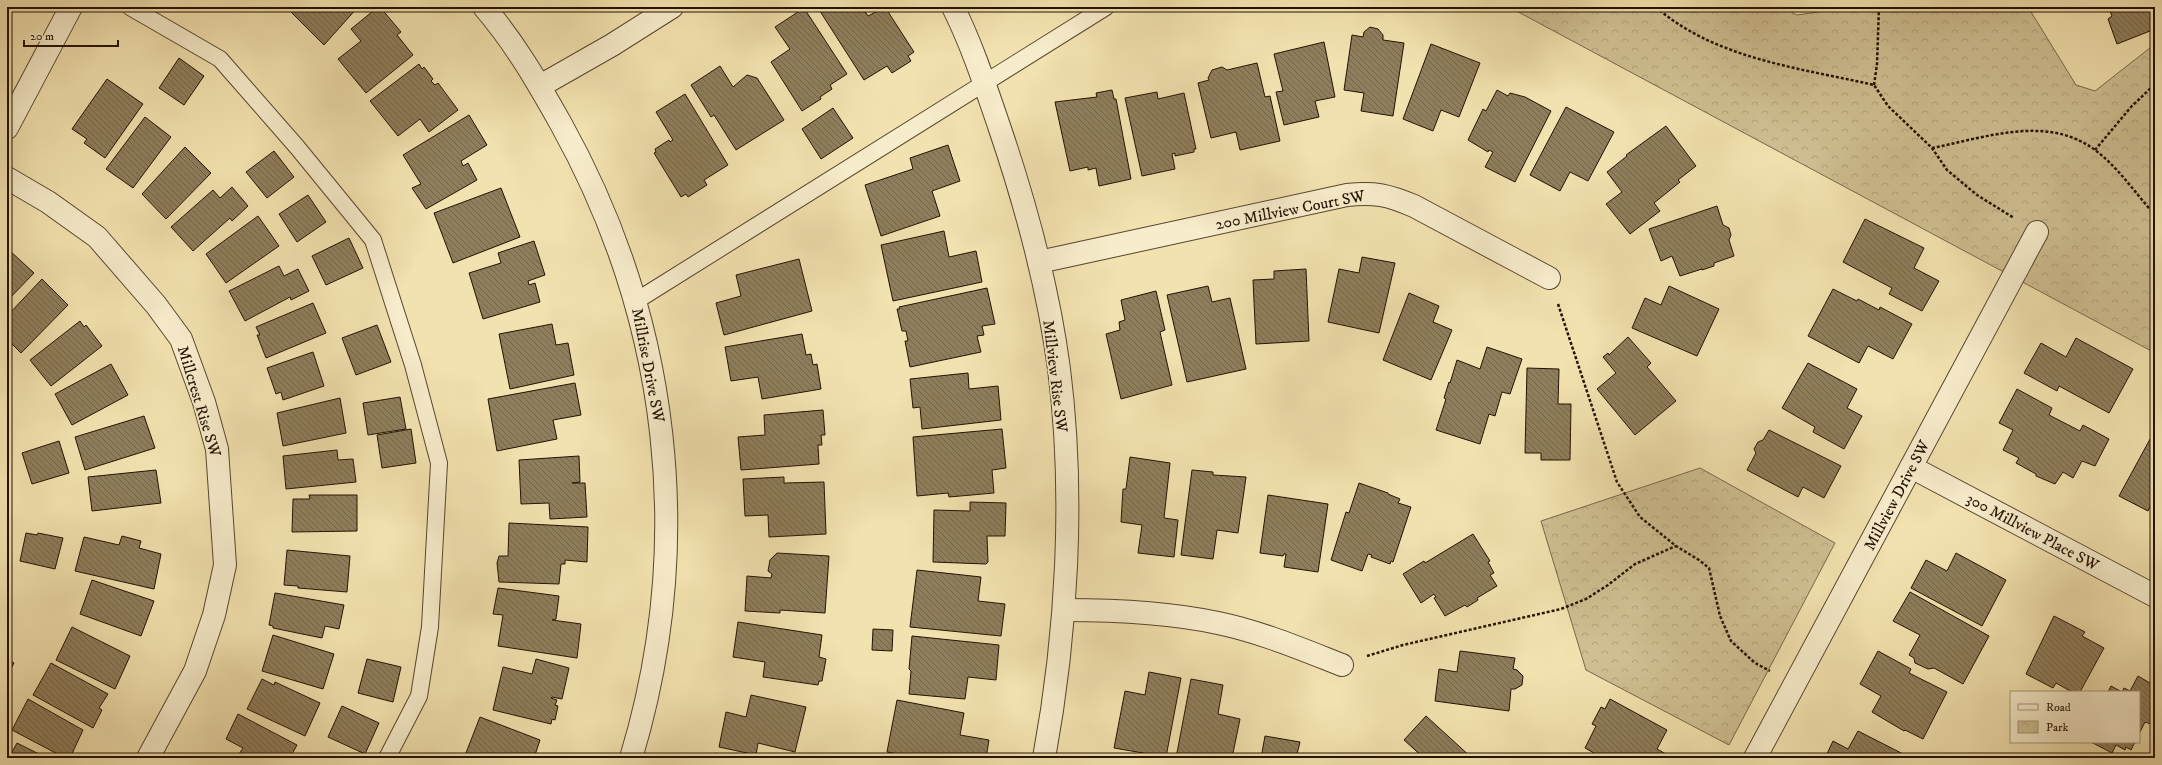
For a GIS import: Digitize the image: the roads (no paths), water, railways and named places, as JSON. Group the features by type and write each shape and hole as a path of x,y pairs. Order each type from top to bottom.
{"street":[{"path":"7,128 71,7"},
{"name":"Millrise Drive SW","path":"484,7 518,50 573,145 609,223 636,301 653,371 663,438 667,525 664,589 651,679 632,758"},
{"path":"540,86 612,45 672,7"},
{"name":"Millview Rise SW","path":"953,7 984,83 1018,180 1039,262 1058,369 1064,426 1067,522 1064,610 1052,716 1044,758"},
{"name":"Millcrest Rise SW","path":"7,178 48,202 97,237 156,305 181,338 204,402 217,449 225,565 214,615 195,670 148,758"},
{"name":"200 Millview Court SW","path":"1039,262 1339,196 1371,192 1391,196 1414,206 1549,278"},
{"name":"Millview Drive SW","path":"1755,758 2037,232"},
{"name":"300 Millview Place SW","path":"1911,466 2155,596"},
{"path":"1064,610 1114,610 1167,615 1218,623 1271,638 1342,665"}],"lane":[{"path":"130,7 220,59 297,147 373,240 412,365 439,462 430,627 419,696 387,758"},
{"path":"636,301 1106,7"}]}
